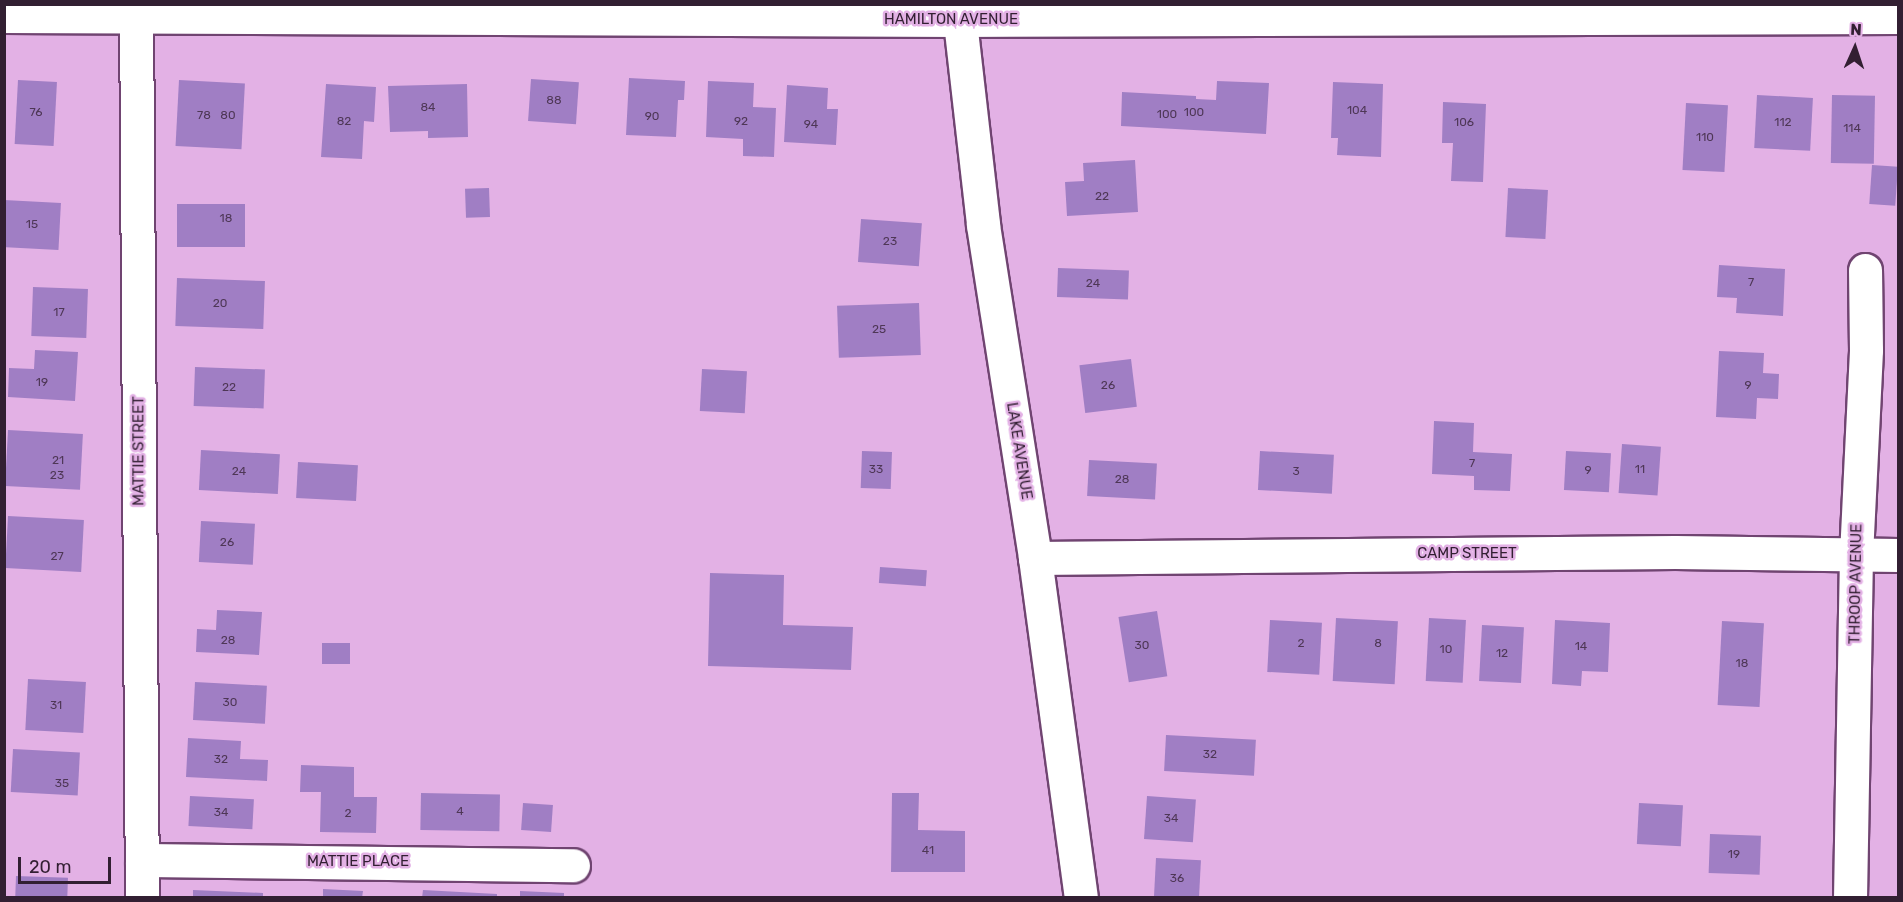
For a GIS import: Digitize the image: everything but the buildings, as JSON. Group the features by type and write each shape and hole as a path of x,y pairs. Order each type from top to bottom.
{"street":[{"name":"HAMILTON AVENUE","path":"4,16 136,10 1899,18"},
{"name":"MATTIE STREET","path":"136,10 142,897"},
{"name":"LAKE AVENUE","path":"959,12 983,225 1035,558 1081,897"},
{"name":"THROOP AVENUE","path":"1850,897 1856,555 1866,350 1865,270"},
{"name":"CAMP STREET","path":"1035,558 1675,552 1899,555"},
{"name":"MATTIE PLACE","path":"142,860 573,865"}]}
